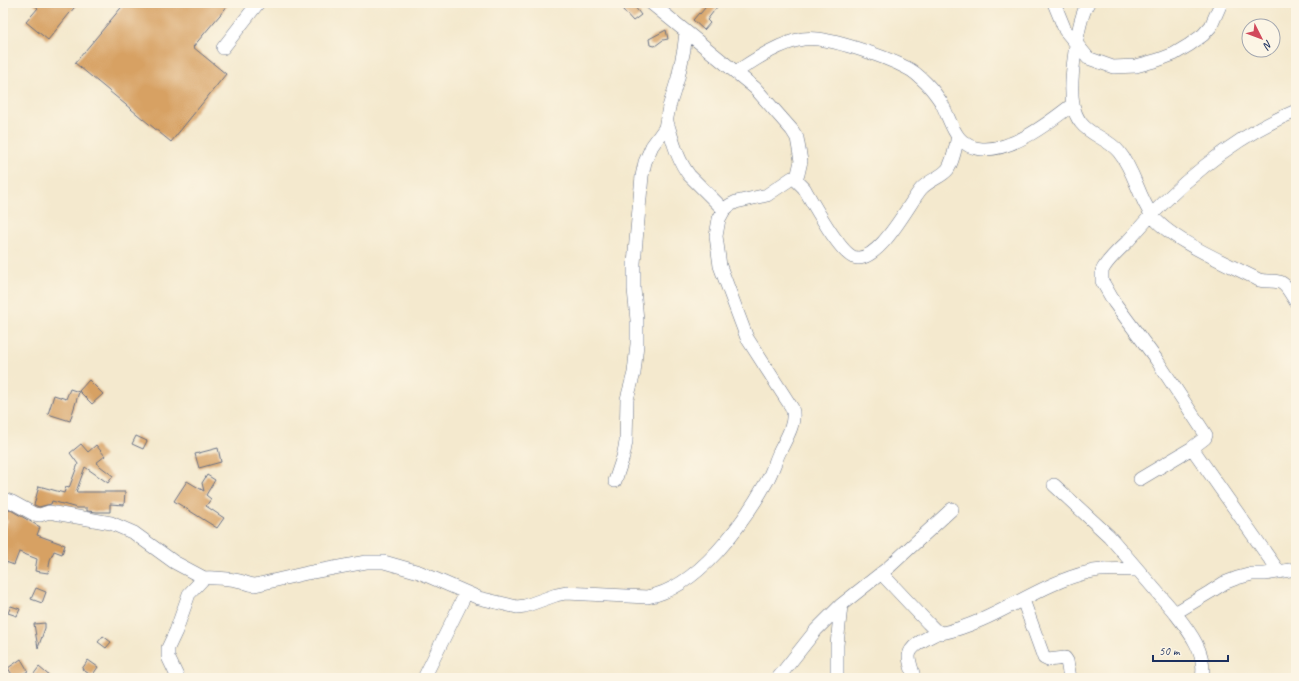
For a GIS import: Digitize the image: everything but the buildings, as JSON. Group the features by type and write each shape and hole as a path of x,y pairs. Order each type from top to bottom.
{"street":[{"path":"223,48 258,3"},
{"path":"651,3 755,88 795,134 800,161 800,167 796,180"},
{"path":"1054,3 1065,30 1088,58 1113,67 1136,66 1174,54 1203,35 1211,26 1221,3"},
{"path":"1088,3 1079,26 1072,85 1072,104 1076,114 1087,130 1105,139 1119,151 1126,162 1142,199 1159,224 1182,240 1258,280 1265,282 1277,281 1291,287 1296,302"},
{"path":"615,481 623,458 626,442 627,399 634,373 636,358 637,320 634,289 634,263 642,176 645,162 652,146 661,135 667,122 669,107 683,56 686,32"},
{"path":"736,72 758,57 789,42 803,39 810,38 837,43 864,51 909,68 927,84 941,102 953,129 960,140 981,149 1008,145 1048,123 1072,104"},
{"path":"1140,479 1192,448 1205,438 1206,435 1156,359 1114,302 1102,277 1103,268 1151,214 1194,174 1243,139 1278,118 1296,111"},
{"path":"667,122 679,160 684,169 688,175 724,210"},
{"path":"3,499 12,502 34,514 40,515 49,512 111,522 134,533 174,562 204,578 236,580 251,585 366,562 384,562 419,572 479,598 517,607 526,606 566,593 648,597 658,595 674,588 699,571 718,551 755,501 768,480 794,419 792,408 747,338 720,266 716,236 719,219 724,210 736,202 767,195 792,178 804,188 844,249 854,257 866,256 878,248 889,235 920,189 948,169 958,137"},
{"path":"1192,448 1280,572"},
{"path":"1054,485 1109,536 1175,613 1193,637 1199,650 1204,672 1202,678"},
{"path":"778,678 816,630 841,605 881,573 952,509"},
{"path":"1175,613 1224,582 1252,574 1296,569"},
{"path":"914,678 910,656 911,650 916,645 939,632 948,632 989,618 1044,589 1083,573 1091,571 1138,570"},
{"path":"881,573 928,623 939,632"},
{"path":"178,678 168,657 168,648 176,631 189,594 204,578"},
{"path":"424,678 466,593"},
{"path":"1023,600 1044,658 1048,660 1065,658 1067,661 1070,678"},
{"path":"837,678 837,645 841,605"}]}
